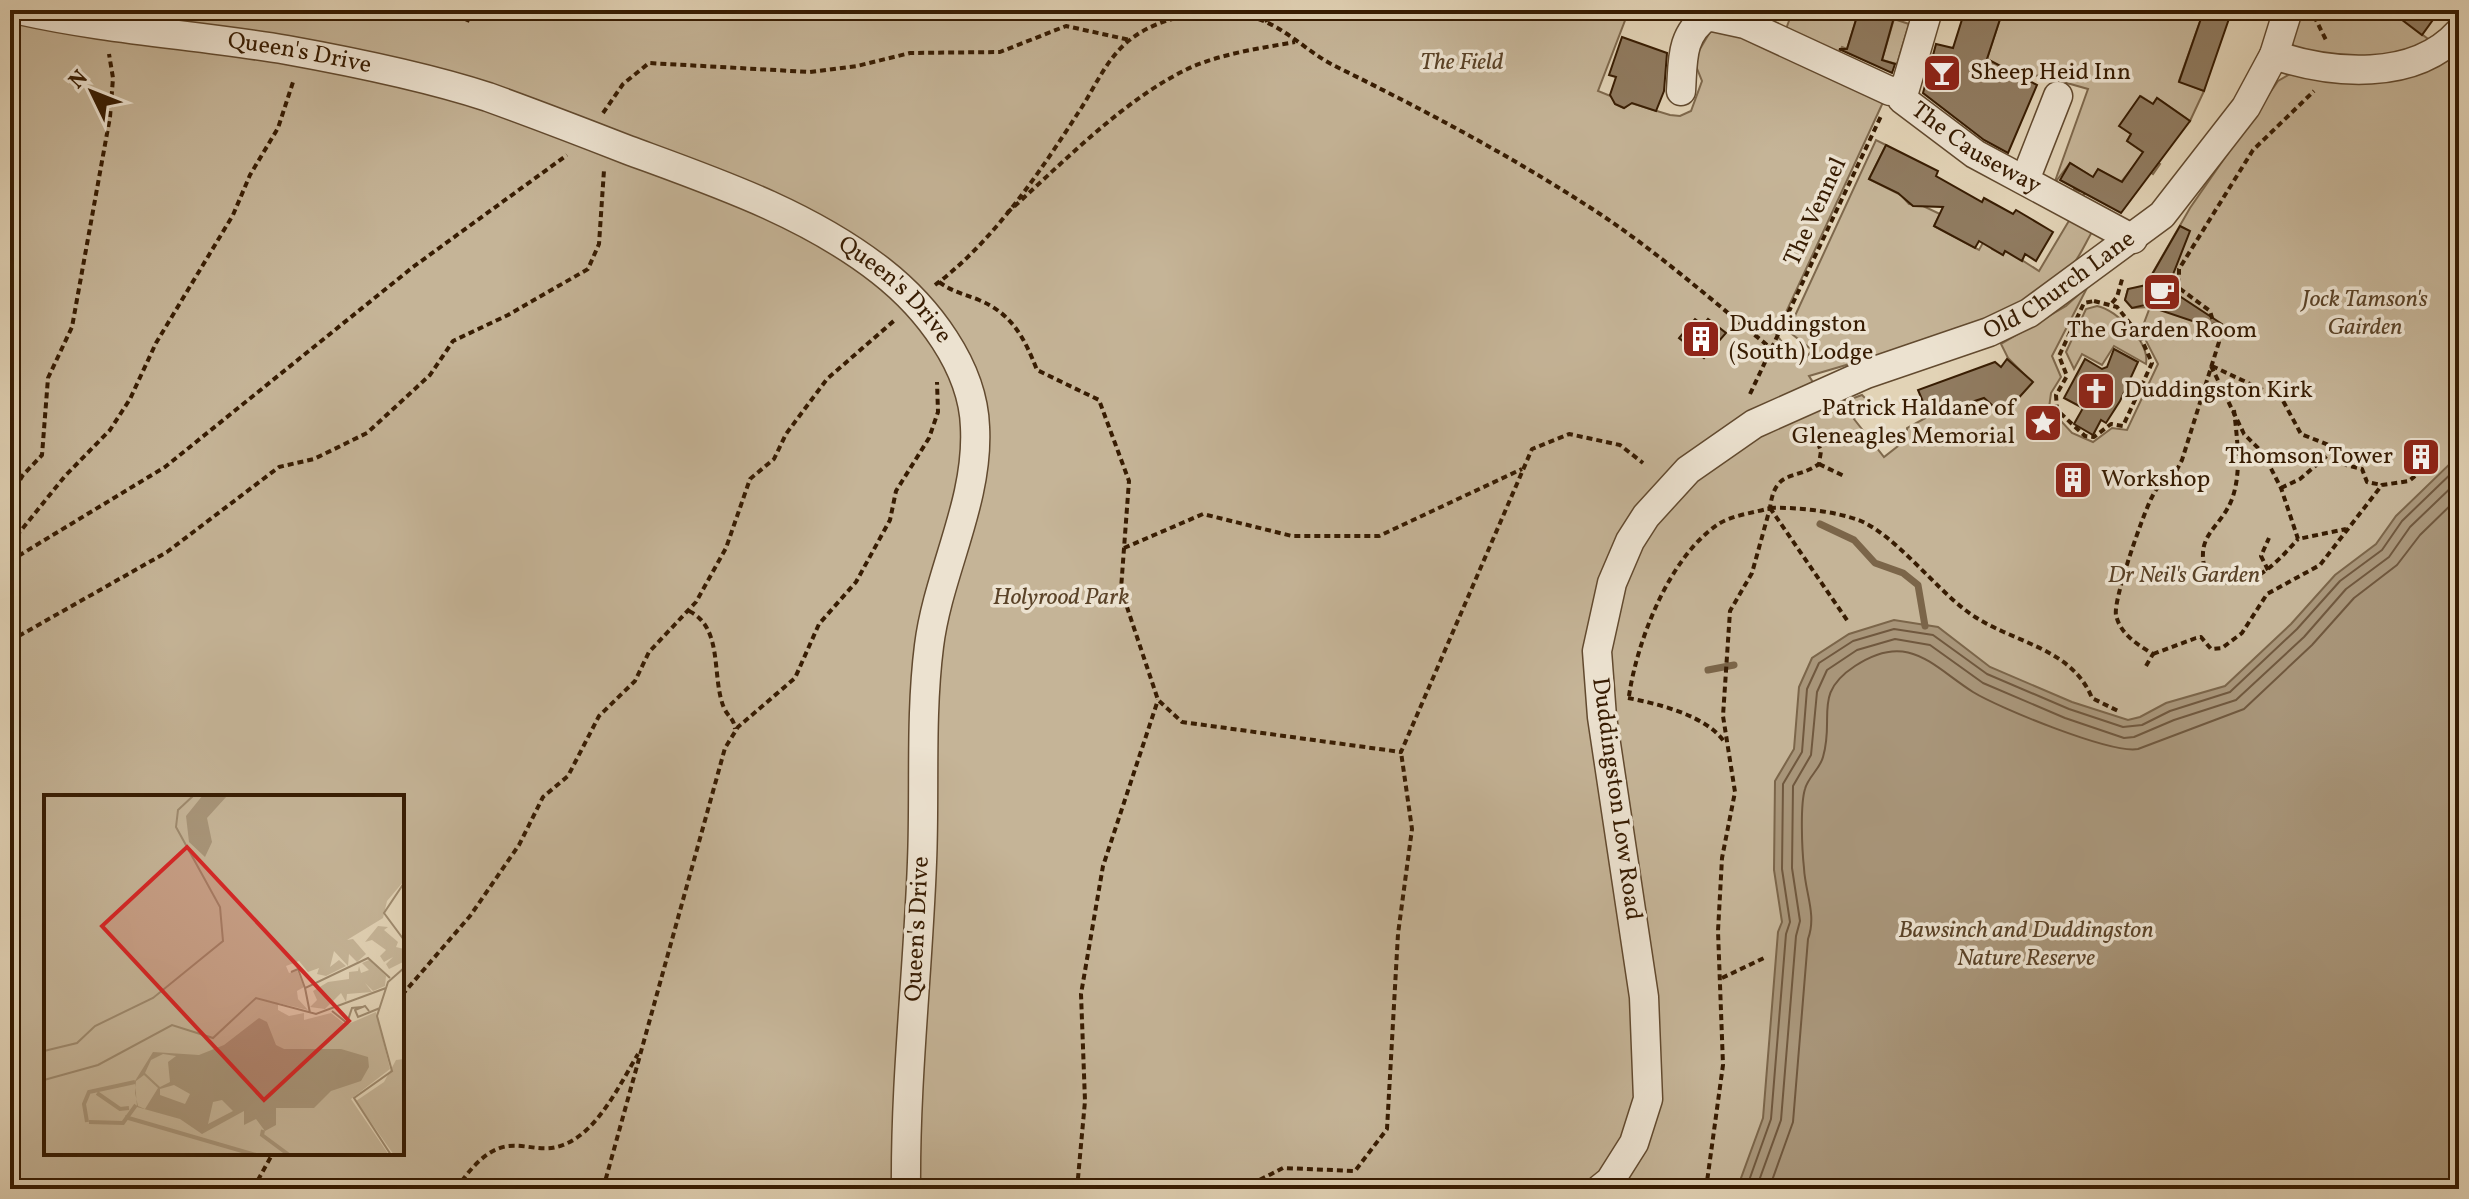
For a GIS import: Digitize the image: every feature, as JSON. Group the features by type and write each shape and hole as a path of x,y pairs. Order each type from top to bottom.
{"street":[{"name":"Queen's Drive","path":"19,10 105,27 300,53 475,93 754,197 846,246 913,299 956,359 968,387 976,425 974,456 928,648 922,867 905,1138 906,1189"},
{"name":"The Causeway","path":"1928,10 1903,95 1975,154 2133,239"},
{"name":"Old Church Lane","path":"1727,441 1801,401 1866,374 1989,332 2029,313 2133,239 2181,195 2246,107 2274,55 2288,10"},
{"path":"1681,91 1684,47 1699,22 1708,16 1745,24 1903,95"},
{"path":"2274,55 2327,68 2358,70 2419,59 2439,49 2459,32"},
{"path":"2025,180 2058,96"},
{"name":"Duddingston Low Road","path":"1600,1189 1610,1181 1634,1143 1648,1099 1644,997 1602,717 1597,651 1620,563 1657,504 1688,470 1727,441"}],"path":[{"path":"467,22 472,10"},
{"path":"1263,10 1267,22"},
{"path":"2153,654 2125,633 2117,617 2116,599 2151,498 2164,480 2173,477 2182,460 2219,342 2216,321 2210,311 2179,288 2179,269 2253,150 2318,87 2327,68 2329,45 2315,22 2313,10"},
{"path":"999,220 1077,115 1106,66 1130,40 1161,23 1225,12 1267,22 1310,53 1450,124 1602,215 1772,349"},
{"path":"10,641 167,552 248,487 279,467 314,459 367,433 430,375 453,341 508,315 588,269 599,244 599,139 606,107 623,84 649,63 810,72 857,66 910,53 1000,52 1066,26 1130,40"},
{"path":"10,497 23,475 42,455 48,378 72,327 110,117 113,78 105,27"},
{"path":"1297,41 1219,57 1169,79 1136,102 999,220 939,282 956,295 975,298 1002,311 1022,333 1037,370 1099,400 1129,481 1121,589 1158,700 1182,722 1401,752"},
{"path":"10,544 65,476 110,430 130,399 156,343 233,215 250,175 278,128 289,100 300,53"},
{"name":"The Vennel","path":"1750,394 1884,108 1903,95"},
{"path":"10,561 165,467 413,267 599,139"},
{"path":"404,993 470,916 519,845 543,797 568,776 599,716 635,681 649,652 689,611 726,548 750,479 774,459 786,434 827,379 887,330 913,299"},
{"path":"2094,301 2117,307 2140,336 2152,363 2123,426 2111,424 2094,437 2085,436 2057,410 2056,395 2067,376 2059,356 2084,303 2094,301"},
{"path":"603,1189 717,770 735,732 795,678 819,624 856,582 890,520 896,491 929,438 938,412 938,378 956,359"},
{"path":"2211,366 2244,434 2263,453 2281,488 2298,539"},
{"path":"2211,366 2282,399 2301,434 2336,448 2346,465 2362,469 2367,482 2382,485 2409,481 2415,476"},
{"path":"2234,410 2238,458 2232,499 2203,543 2202,560 2206,573 2219,583 2238,584 2267,568 2298,539 2347,528"},
{"path":"1810,423 1821,451 1819,464"},
{"path":"1242,1189 1283,1168 1355,1171 1387,1129 1398,934 1412,829 1401,752 1532,449 1569,434 1620,445 1643,463"},
{"path":"2281,488 2300,479 2336,448"},
{"path":"1706,1189 1723,1065 1718,931 1722,858 1735,792 1723,716 1730,611 1752,573 1775,488 1785,477 1819,464 1846,477"},
{"path":"1124,548 1203,514 1292,536 1379,536 1524,468"},
{"path":"2146,666 2153,654 2196,638 2201,637 2211,649 2222,648 2242,633 2267,594 2320,565 2382,485"},
{"path":"1770,508 1835,598 1849,623"},
{"path":"1602,717 1626,713 1634,658 1682,560 1718,523 1770,508 1836,515 1866,524 1973,616 2064,662 2085,680 2092,698 2118,711"},
{"path":"2267,568 2262,560 2269,538"},
{"path":"689,611 702,617 712,637 719,687 725,710 734,720 735,732"},
{"path":"1628,698 1703,723 1717,731 1728,747"},
{"path":"1077,1189 1085,1101 1081,994 1103,866 1158,700"},
{"path":"1722,978 1766,957"},
{"path":"456,1189 472,1167 506,1146 542,1151 566,1144 585,1129 610,1101 642,1048"},
{"path":"253,1189 271,1155"}],"green space":[{"name":"Holyrood Park","path":"10,10 1629,10 1598,91 1613,97 1615,104 1624,108 1631,103 1680,116 1691,111 1702,81 1696,66 1697,54 1710,32 1720,28 1885,98 1776,334 1800,366 1812,350 1788,331 1876,140 1886,145 1869,179 1901,195 1909,204 1921,205 1940,214 1934,226 1979,250 1996,219 1992,249 2003,255 2006,250 2039,271 2070,219 2092,232 2074,263 2053,282 2024,300 1950,332 1809,376 1829,407 1862,395 1867,400 1854,419 1884,457 1907,439 1907,428 1929,416 1987,397 2006,412 2032,382 2008,358 2001,344 2066,306 2088,286 2052,356 2061,377 2051,393 2049,408 2072,433 2093,442 2112,428 2127,430 2158,364 2141,331 2150,307 2132,308 2125,300 2128,289 2144,288 2190,208 2278,81 2290,74 2393,77 2459,54 2459,1189 10,1189"},
{"path":"1793,10 1859,10 1847,49 1842,47 1836,58 1786,29"},
{"path":"2003,10 2033,13 2034,10 2204,10 2179,81 2204,91 2190,121 2157,98 2153,104 2141,96 2120,126 2131,134 2127,141 2160,164 2153,174 2137,162 2121,182 2098,169 2082,198 2071,194 2074,189 2079,191 2088,174 2070,163 2054,184 2088,89 2042,76 2010,74 1987,59"},
{"path":"2300,10 2402,10 2398,16 2432,42 2391,57 2298,54 2292,43"},
{"path":"1894,19 1909,24 1897,64 1882,60"},
{"path":"2097,306 2122,320 2138,337 2146,355 2146,364 2114,346 2102,365 2082,354 2074,369 2066,352 2086,309"}],"water":[{"name":"Bawsinch and Duddingston Nature Reserve","path":"2459,455 2459,1189 1737,1189 1763,1118 1778,932 1782,922 1774,870 1775,781 1794,749 1799,687 1812,658 1849,634 1894,620 1938,627 1990,667 2072,702 2128,720 2140,717 2166,703 2225,686 2291,624 2335,575 2376,544 2396,516"}],"building":[{"path":"1859,10 1896,10 1882,60 1895,64 1892,73 1839,49 1847,49"},
{"path":"1965,10 2003,10 1987,59 2037,85 2008,153 1984,140 1923,93 1936,44 1953,48"},
{"path":"2204,10 2232,10 2204,91 2179,82"},
{"path":"2389,10 2440,10 2422,35"},
{"path":"1622,37 1667,53 1664,91 1656,111 1632,103 1624,108 1615,104 1610,95 1616,77 1609,75"},
{"path":"2140,96 2153,104 2157,98 2190,121 2121,213 2060,180 2070,163 2093,177 2098,169 2122,182 2143,152 2127,141 2131,134 2119,126"},
{"path":"1886,145 1938,171 1936,176 1982,202 1984,198 2013,214 2016,210 2053,232 2036,261 2025,254 2022,261 2005,251 2003,255 1979,241 1975,248 1934,226 1943,207 1913,206 1898,193 1869,179"},
{"path":"2180,226 2190,231 2172,277 2174,287 2178,295 2222,324 2219,330 2145,305 2132,308 2125,300 2128,289 2146,285"},
{"name":"Duddingston (South) Lodge","path":"1695,319 1703,325 1708,319 1726,333 1704,358 1679,338"},
{"name":"Duddingston Kirk","path":"2114,349 2138,362 2120,401 2106,423 2101,420 2093,435 2074,424 2083,408 2064,398 2085,359 2102,369 2107,367"},
{"path":"2007,359 2033,382 2005,413 2002,414 1984,398 1929,416 1918,390 1995,362 2001,367"},
{"name":"Thomson Tower","path":"2421,445 2429,449 2433,457 2429,465 2421,469 2413,465 2409,457 2413,449"}],"waterway":[{"path":"1820,524 1854,540 1875,563 1903,573 1918,585 1925,626"},
{"path":"1708,670 1734,665"}],"place":[{"name":"Sheep Heid Inn","path":"1942,73"},
{"name":"The Garden Room","path":"2162,292"},
{"name":"Duddingston (South) Lodge","path":"1701,339"},
{"name":"Duddingston Kirk","path":"2096,391"},
{"name":"Patrick Haldane of Gleneagles Memorial","path":"2043,423"},
{"name":"Thomson Tower","path":"2421,457"},
{"name":"Workshop","path":"2073,480"}],"park label":[{"name":"The Field","path":"1462,63"},
{"name":"Jock Tamson's Gairden","path":"2365,314"},
{"name":"Dr Neil's Garden","path":"2184,576"}]}
